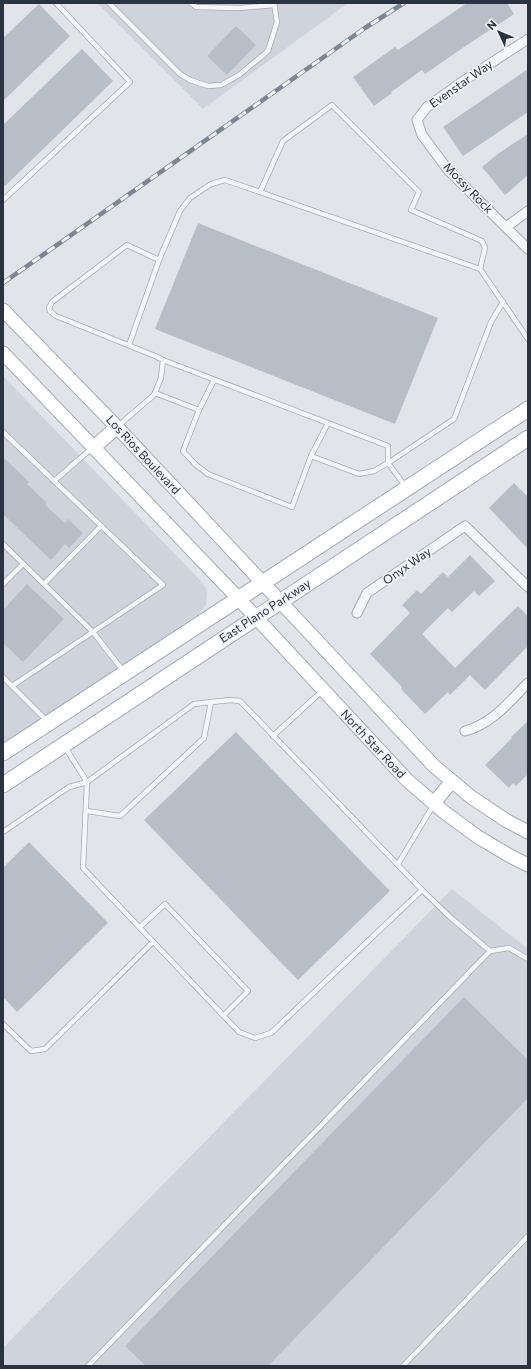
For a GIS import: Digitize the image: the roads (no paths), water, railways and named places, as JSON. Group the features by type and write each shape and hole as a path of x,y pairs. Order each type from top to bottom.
{"main road":[{"name":"Los Rios Boulevard","path":"3,310 117,427 281,602"},
{"path":"4,357 238,598"},
{"name":"East Plano Parkway","path":"3,753 528,409"},
{"path":"92,448 117,427"},
{"name":"East Plano Parkway","path":"3,784 528,438"},
{"path":"407,488 420,509"},
{"name":"North Star Road","path":"238,598 407,780 478,837 528,865"},
{"path":"281,602 434,766 471,797 507,821 528,832"},
{"path":"48,723 62,744"},
{"path":"434,803 452,781"}],"street":[{"name":"Evenstar Way","path":"417,120 427,107 528,39"},
{"name":"Mossy Rock","path":"417,120 422,136 448,170 528,249"},
{"path":"506,227 528,211"},
{"name":"Onyx Way","path":"357,613 367,593 465,526 528,587"},
{"path":"465,731 489,721 528,683"}],"lane":[{"path":"3,200 130,82 56,3"},
{"path":"110,3 180,74 190,80 208,86 221,85 239,75 268,50 277,22 274,4 239,8 196,7 191,3"},
{"path":"260,192 283,141 332,105 419,192 411,210 482,241 485,248 480,269"},
{"path":"129,345 158,260 180,211 190,198 211,184 225,180 480,269 528,339"},
{"path":"158,260 127,245 52,302 49,308 50,311 56,316 163,360 388,446 388,463 407,488"},
{"path":"311,456 359,474 374,471 454,419 491,322 503,302"},
{"path":"117,427 154,395 161,378 163,360"},
{"path":"214,380 199,410 183,451 196,465 208,474 292,507 311,456 328,423"},
{"path":"155,393 199,410"},
{"path":"3,432 163,585 12,686"},
{"path":"54,481 92,448"},
{"path":"44,584 101,526"},
{"path":"3,544 93,632 125,673"},
{"path":"3,584 23,564"},
{"path":"3,677 48,723"},
{"path":"273,736 323,690"},
{"path":"3,832 69,787 88,782 194,704 230,700 240,701 422,890 450,917 490,951"},
{"path":"87,811 120,816 204,738 212,702"},
{"path":"62,744 88,782 83,868 239,1032 255,1038 271,1033 422,890"},
{"path":"398,864 434,803"},
{"path":"140,927 165,904 248,991 224,1015"},
{"path":"3,1024 31,1051 45,1049 153,942"},
{"path":"88,1366 490,951 509,948 527,957"},
{"path":"403,1366 528,1236"}],"railway":[{"path":"3,283 365,28 404,3"}]}
